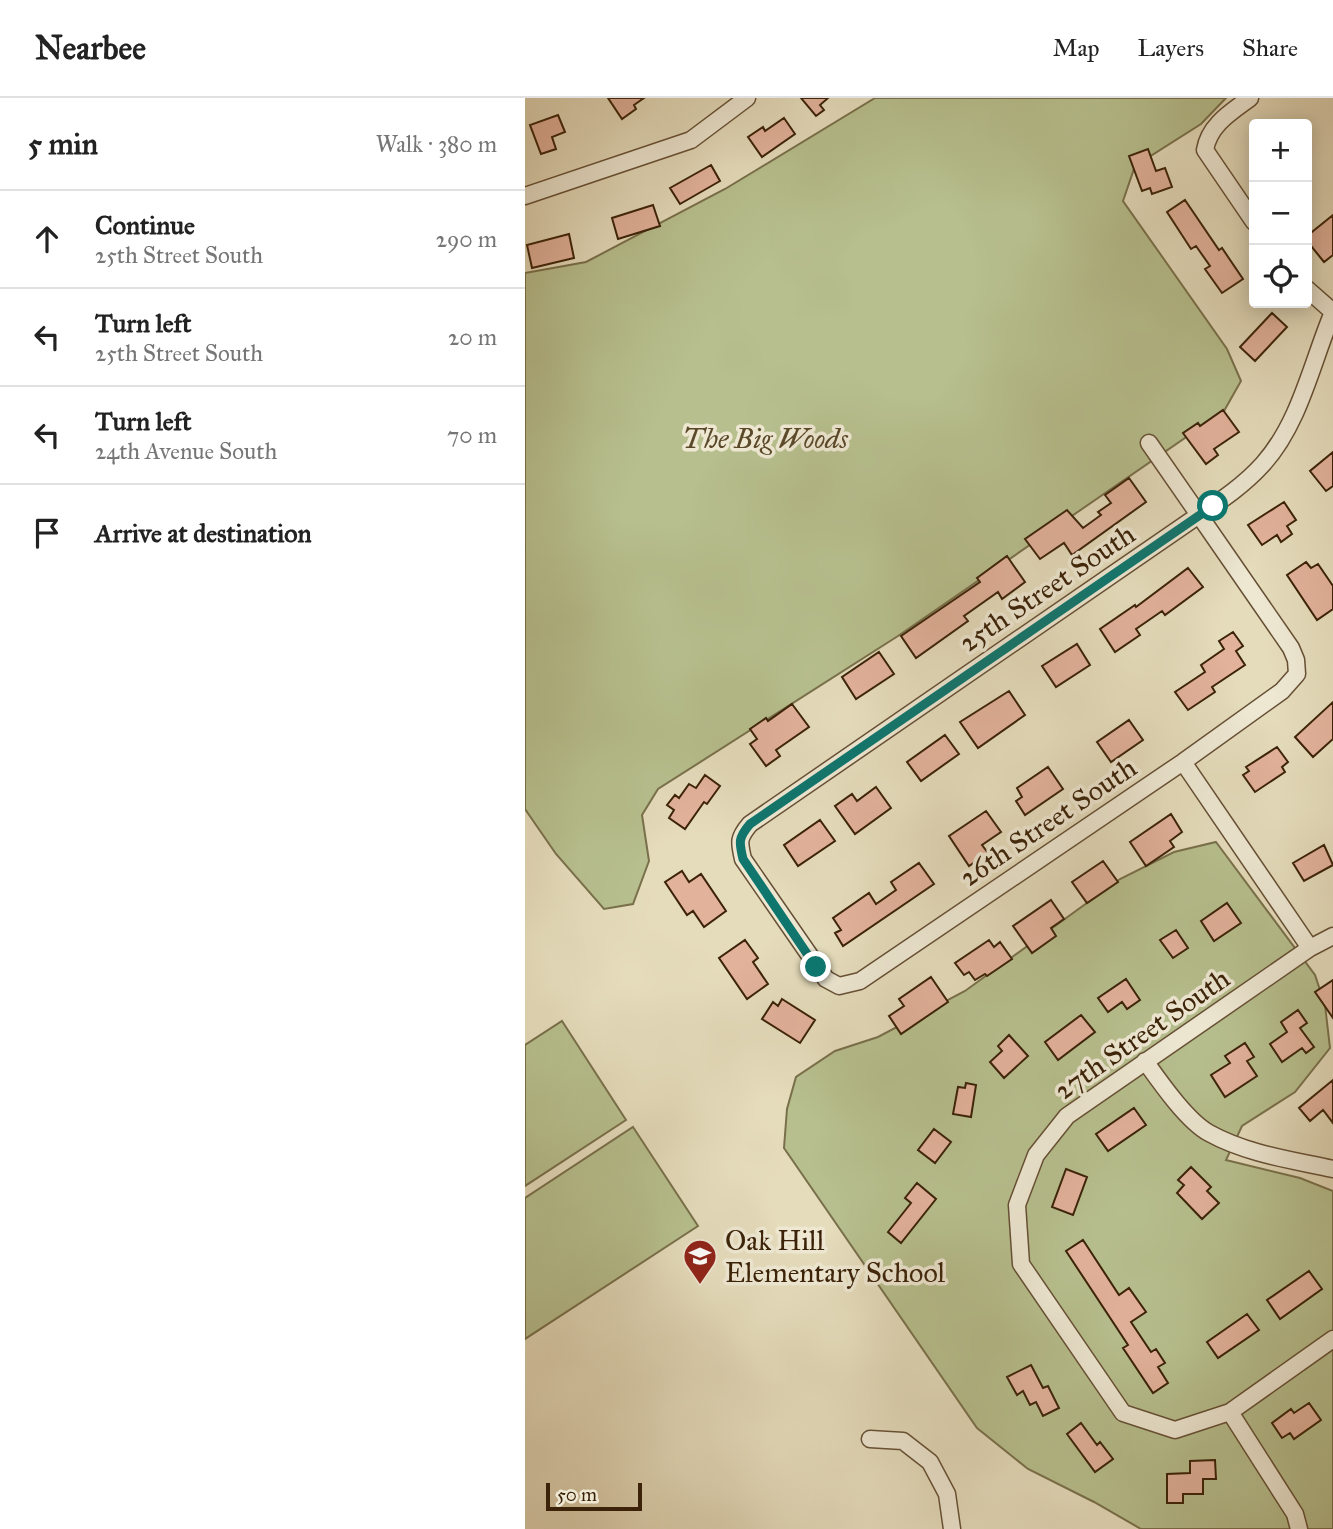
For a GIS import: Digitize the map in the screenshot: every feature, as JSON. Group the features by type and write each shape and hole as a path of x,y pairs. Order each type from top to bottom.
{"street":[{"path":"525,196 691,140 747,98"},
{"path":"1249,215 1205,150 1216,126 1250,98"},
{"path":"1312,293 1333,312"},
{"name":"25th Street South","path":"860,981 839,986 826,979 743,859 739,843 743,832 750,824 1244,484 1264,463 1291,421 1333,312"},
{"path":"1149,443 1199,515"},
{"name":"26th Street South","path":"860,981 1183,762 1282,691 1297,674 1296,660 1291,648 1199,515"},
{"path":"1183,762 1310,948"},
{"name":"27th Street South","path":"1230,1412 1175,1430 1123,1413 1021,1264 1017,1205 1036,1155 1067,1116 1310,948 1333,936"},
{"path":"1145,1061 1168,1094 1207,1132 1254,1152 1333,1169"},
{"path":"1299,1529 1295,1514 1230,1412 1333,1339"},
{"path":"870,1439 903,1441 930,1462 947,1494 952,1529"}],"green space":[{"name":"The Big Woods","path":"875,98 1226,98 1201,124 1135,166 1123,201 1227,349 1241,381 1224,411 898,636 658,789 642,815 649,861 633,904 604,909 556,854 525,809 525,273 586,262 725,189"},
{"path":"1216,842 1315,975 1325,1005 1330,1048 1295,1092 1242,1126 1226,1160 1300,1178 1333,1191 1333,1529 1141,1529 1028,1469 977,1428 784,1148 787,1109 796,1077 835,1051 878,1037 965,991 1120,879 1174,852"},
{"path":"562,1021 626,1120 525,1186 525,1045"},
{"path":"633,1127 698,1226 525,1339 525,1198"}],"building":[{"path":"608,98 644,98 634,105 636,109 622,119"},
{"path":"801,98 828,98 820,105 824,110 816,116"},
{"path":"558,115 565,132 552,137 556,149 541,154 530,125"},
{"path":"784,118 795,134 762,157 748,137 763,127 765,131"},
{"path":"1148,149 1156,171 1165,168 1172,187 1152,194 1150,188 1142,191 1129,156"},
{"path":"711,165 720,181 680,204 670,188"},
{"path":"1185,200 1219,250 1222,248 1243,279 1222,293 1205,269 1210,266 1196,246 1191,249 1167,212"},
{"path":"653,205 660,226 618,239 612,218"},
{"path":"1333,215 1333,255 1324,262 1312,247 1312,232"},
{"path":"569,234 574,258 532,268 527,245"},
{"path":"1272,313 1287,327 1255,361 1240,347"},
{"path":"1223,410 1239,432 1214,449 1218,455 1206,464 1183,433 1198,423 1200,426"},
{"path":"1333,452 1333,486 1326,491 1310,471"},
{"path":"1129,478 1146,502 1072,555 1064,543 1040,559 1025,539 1067,510 1083,528 1101,515 1098,512 1111,503 1105,495"},
{"path":"1284,502 1296,520 1287,526 1292,534 1281,542 1277,535 1262,545 1248,525"},
{"path":"1007,556 1025,582 1002,599 998,592 964,616 968,621 916,658 901,636 980,582 977,578"},
{"path":"1306,562 1311,568 1318,564 1333,586 1333,609 1317,620 1287,575"},
{"path":"1188,568 1203,587 1165,615 1162,611 1136,629 1140,635 1115,652 1100,629 1135,605 1136,607"},
{"path":"1233,632 1243,646 1236,651 1245,665 1212,687 1215,692 1188,710 1175,692 1205,672 1201,665 1224,649 1219,641"},
{"path":"1077,644 1090,665 1056,687 1042,666"},
{"path":"879,652 894,674 856,699 842,677"},
{"path":"1009,691 1025,715 978,748 960,722"},
{"path":"1333,702 1333,739 1313,757 1295,737"},
{"path":"792,704 809,727 776,750 780,756 766,766 750,744 757,739 750,729 766,718 768,721"},
{"path":"1129,720 1143,740 1111,762 1097,742"},
{"path":"945,735 959,754 921,781 907,762"},
{"path":"1277,747 1288,762 1282,767 1285,772 1255,792 1243,775 1249,771 1246,767"},
{"path":"1048,767 1063,789 1025,815 1016,801 1022,797 1017,788"},
{"path":"705,775 720,786 707,804 704,802 685,829 669,818 674,810 667,805 675,795 679,798 689,784 696,788"},
{"path":"876,787 891,808 855,834 835,806 852,794 857,801"},
{"path":"986,811 1001,832 982,845 988,853 969,866 949,836"},
{"path":"1171,814 1182,832 1170,841 1174,847 1146,866 1130,842"},
{"path":"820,820 835,841 798,866 784,845"},
{"path":"1324,845 1333,865 1304,881 1293,863"},
{"path":"1103,861 1118,882 1087,903 1072,882"},
{"path":"919,863 934,884 843,946 835,933 841,930 833,918 869,893 876,904 896,890 891,882"},
{"path":"682,871 689,882 701,874 726,911 704,927 693,911 687,915 665,882"},
{"path":"1051,900 1064,919 1051,928 1056,936 1032,953 1013,926"},
{"path":"1227,903 1241,923 1214,941 1201,921"},
{"path":"1176,930 1188,948 1173,958 1160,940"},
{"path":"745,940 758,958 753,962 768,984 747,999 719,958"},
{"path":"989,940 994,947 1000,942 1012,959 987,976 985,974 975,980 969,972 964,975 955,963"},
{"path":"931,977 948,1002 901,1034 889,1016 904,1006 899,999"},
{"path":"1126,979 1140,1000 1127,1009 1122,1002 1108,1012 1098,998"},
{"path":"1333,980 1333,1018 1315,992"},
{"path":"782,999 815,1020 800,1043 762,1019 773,1002 778,1006"},
{"path":"1298,1010 1307,1023 1300,1028 1314,1047 1306,1053 1302,1048 1282,1062 1270,1044 1287,1032 1281,1022"},
{"path":"1081,1015 1095,1032 1058,1060 1045,1042"},
{"path":"1009,1035 1028,1056 1004,1078 990,1062 1002,1051 998,1046"},
{"path":"1245,1043 1254,1057 1247,1061 1257,1076 1225,1097 1211,1075 1230,1063 1225,1056"},
{"path":"1333,1080 1333,1123 1323,1110 1310,1121 1299,1108"},
{"path":"966,1083 976,1085 971,1117 953,1114 958,1087 965,1088"},
{"path":"1134,1108 1146,1125 1108,1151 1096,1134"},
{"path":"934,1129 951,1142 935,1163 918,1150"},
{"path":"1191,1167 1211,1187 1207,1191 1219,1203 1202,1219 1177,1193 1184,1185 1178,1180"},
{"path":"1066,1169 1087,1177 1073,1215 1052,1207"},
{"path":"917,1183 936,1199 901,1243 888,1232 911,1203 905,1198"},
{"path":"1083,1240 1119,1295 1129,1288 1146,1312 1131,1322 1151,1352 1156,1349 1165,1363 1158,1367 1168,1383 1153,1393 1123,1348 1128,1345 1066,1251"},
{"path":"1309,1271 1322,1289 1280,1319 1267,1300"},
{"path":"1247,1314 1259,1330 1218,1358 1207,1342"},
{"path":"1031,1365 1043,1388 1048,1386 1059,1408 1043,1416 1036,1402 1030,1405 1023,1391 1017,1395 1007,1377"},
{"path":"1309,1403 1321,1420 1294,1439 1290,1433 1282,1438 1272,1423 1291,1409 1294,1413"},
{"path":"1081,1423 1097,1445 1100,1442 1113,1459 1095,1472 1067,1434"},
{"path":"1215,1460 1216,1479 1203,1479 1203,1494 1183,1494 1183,1503 1167,1503 1167,1474 1190,1473 1190,1461"}],"place":[{"name":"Oak Hill Elementary School","path":"700,1286"}],"route":[{"path":"816,967 743,859 739,843 743,832 750,824 1213,506"}]}
